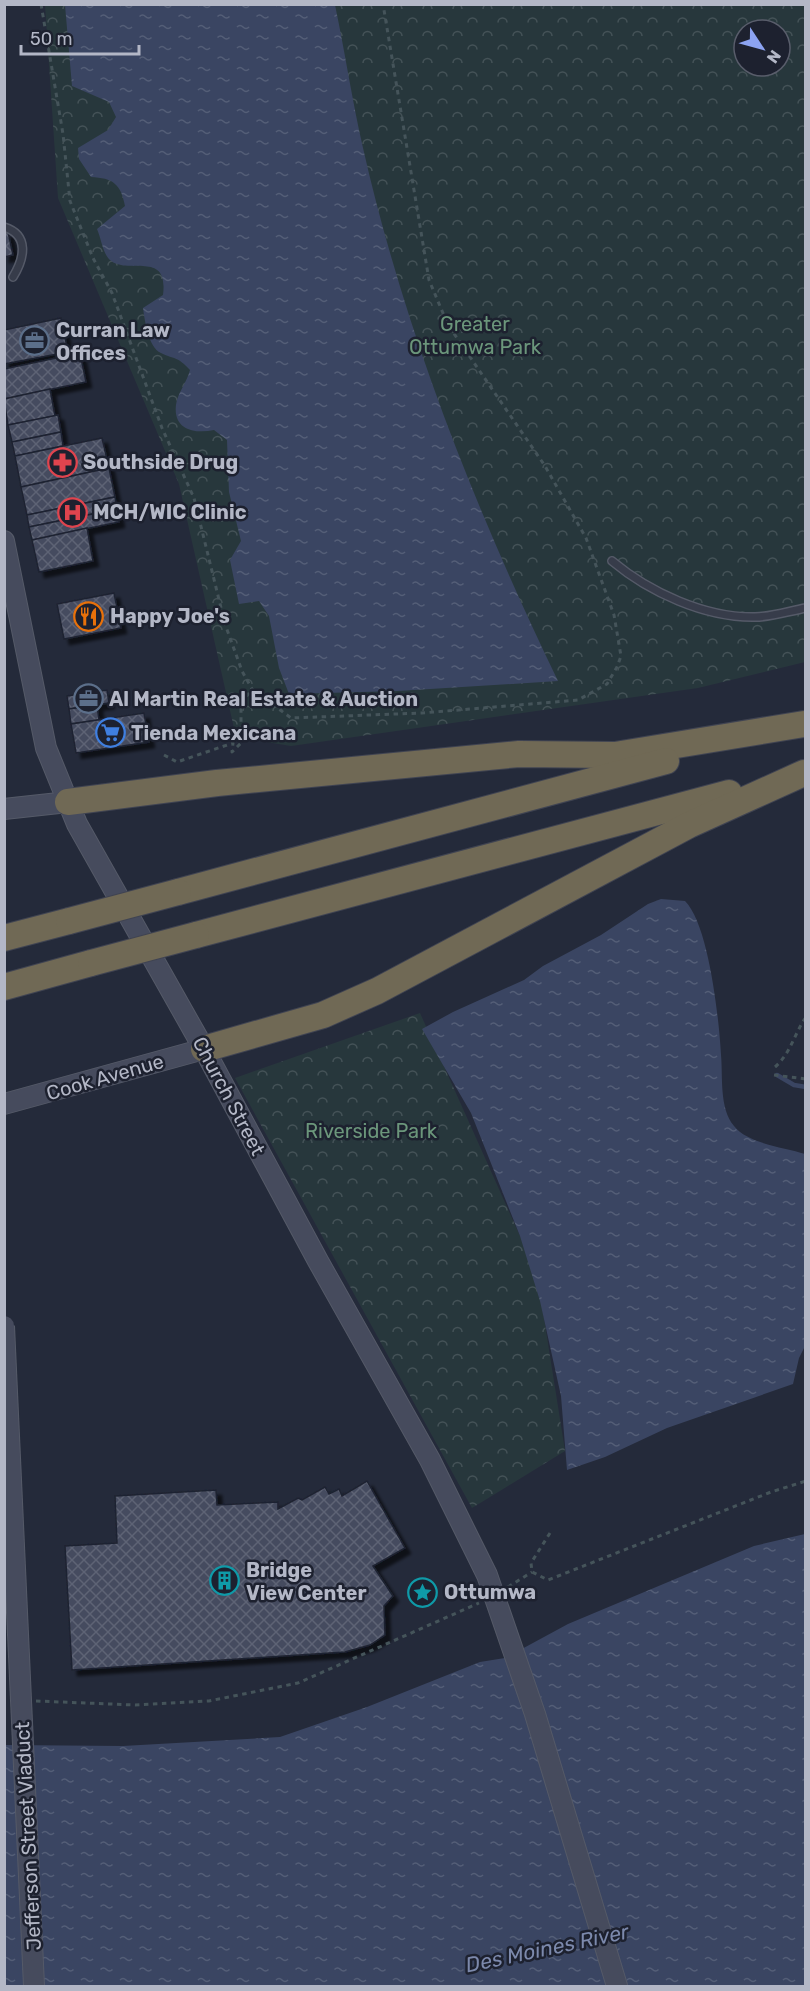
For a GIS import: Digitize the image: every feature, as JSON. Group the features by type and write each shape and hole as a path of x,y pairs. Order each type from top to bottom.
{"highway":[{"path":"68,802 217,783 519,754 615,755 805,724"},
{"path":"4,938 805,724"},
{"path":"4,987 805,772"},
{"path":"204,1049 323,1015 377,991 689,825 805,772"}],"main road":[{"name":"Church Street","path":"4,541 46,748 77,824 204,1049 318,1262 430,1460 495,1596 508,1631 617,1986"},
{"path":"4,809 68,802"},
{"name":"Cook Avenue","path":"4,1104 204,1049"},
{"name":"Jefferson Street Viaduct","path":"4,1326 34,1986"}],"lane":[{"path":"4,227 22,241 24,252 13,277"},
{"path":"612,561 635,581 690,606 755,617 806,608"}],"path":[{"path":"41,4 63,134 70,201 93,258 112,293 162,428 194,498 225,624 242,671 252,689 291,718 422,713 578,700 607,684 621,656 614,615 586,538 545,466 448,325 429,280 383,4"},
{"path":"164,755 177,762 233,742 232,752 241,743 241,704 252,689"},
{"path":"775,1067 790,1051 794,1035 806,1017"},
{"path":"774,1075 806,1079"},
{"path":"532,1572 548,1580 560,1577 664,1533 806,1481"},
{"path":"532,1572 531,1563 550,1533"},
{"path":"27,1701 135,1705 209,1701 298,1683 495,1596 532,1572"}],"green space":[{"name":"Greater Ottumwa Park","path":"45,5 805,5 805,662 698,688 291,746 236,737 179,484 58,198"},
{"name":"Riverside Park","path":"420,1013 537,1274 565,1451 472,1508 235,1078"}],"water":[{"path":"65,5 335,5 359,130 380,217 422,353 471,486 558,681 398,691 289,694 279,668 269,616 259,601 239,604 230,560 241,541 229,492 227,440 214,430 193,430 182,425 178,420 176,405 190,370 179,360 157,350 148,333 143,308 163,295 163,281 160,272 146,266 118,264 110,260 102,246 97,229 125,206 121,192 115,184 105,179 91,177 79,159 78,148 108,130 116,117 109,102 72,86"},
{"path":"661,899 685,901 700,930 715,997 724,1101 729,1119 740,1132 748,1137 805,1154 805,1346 799,1358 793,1384 667,1428 605,1457 567,1470 561,1396 540,1301 520,1236 471,1113 422,1029 453,1012 524,980 543,966 601,935 648,904"},
{"name":"Des Moines River","path":"805,1534 805,1986 5,1986 4,1745 123,1746 280,1737 367,1707 480,1662 505,1658 568,1624 754,1546"}],"building":[{"path":"8,232 13,255 4,257 4,233"},
{"name":"Curran Law Offices","path":"61,318 68,352 4,364 4,330"},
{"path":"80,353 86,382 4,399 4,369"},
{"path":"50,389 55,416 8,425 4,399"},
{"path":"58,415 61,432 12,442 8,425"},
{"path":"61,432 63,446 15,456 12,442"},
{"name":"Southside Drug","path":"102,438 109,468 21,487 15,456"},
{"path":"109,468 115,497 27,515 21,487"},
{"name":"MCH/WIC Clinic","path":"115,497 117,509 29,527 27,515"},
{"path":"117,509 119,522 32,540 29,527"},
{"path":"87,528 93,561 39,572 32,540"},
{"name":"Happy Joe's","path":"114,593 121,628 64,639 57,604"},
{"name":"Al Martin Real Estate & Auction","path":"107,690 109,703 69,709 67,696"},
{"path":"97,705 99,720 71,724 69,709"},
{"name":"Tienda Mexicana","path":"144,713 149,742 76,753 71,724"},
{"name":"Bridge View Center","path":"367,1481 405,1548 373,1566 393,1596 384,1606 385,1635 370,1645 345,1652 72,1670 65,1546 117,1543 115,1496 216,1490 217,1505 278,1502 278,1509 298,1498 302,1500 325,1487 329,1494 339,1489 342,1496"}],"waterway":[{"path":"777,1075 794,1085 806,1087"}],"place":[{"name":"Curran Law Offices","path":"35,341"},
{"name":"Southside Drug","path":"62,462"},
{"name":"MCH/WIC Clinic","path":"72,512"},
{"name":"Happy Joe's","path":"89,616"},
{"name":"Al Martin Real Estate & Auction","path":"88,699"},
{"name":"Tienda Mexicana","path":"110,733"},
{"name":"Bridge View Center","path":"225,1581"},
{"name":"Ottumwa","path":"423,1592"}]}
